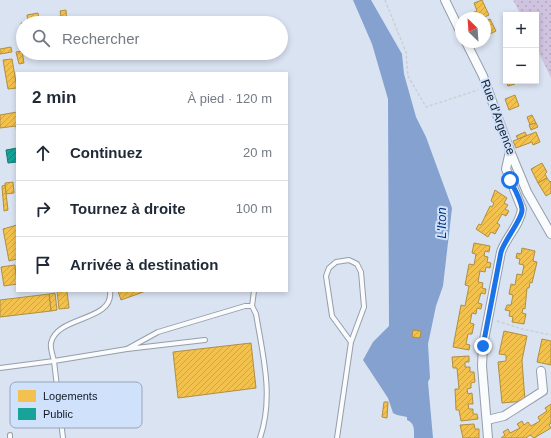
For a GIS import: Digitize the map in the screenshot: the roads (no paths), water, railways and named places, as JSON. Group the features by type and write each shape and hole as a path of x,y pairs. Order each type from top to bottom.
{"street":[{"path":"445,0 455,21"},
{"name":"Rue d'Argence","path":"469,48 487,87 510,151 527,192 551,234"},
{"path":"488,438 482,366 488,318 501,252 504,243 521,215 522,209 506,168 510,151"},
{"path":"487,420 504,416 543,391 542,371"}],"lane":[{"path":"336,438 351,342 364,307 361,272 357,264 349,260 336,262 329,268 326,276 332,316 351,342"},
{"path":"57,382 51,343 56,333 69,324 101,311 107,304 111,295 110,292"},
{"path":"254,292 252,306 256,314 268,387 267,412 260,438"},
{"path":"127,349 158,332 245,306 252,306"},
{"path":"0,368 127,349 205,340"},
{"path":"63,428 64,438"}],"water":[{"name":"L'Iton","path":"353,0 371,0 402,54 404,74 416,117 426,137 452,208 443,286 436,306 428,344 430,378 428,382 433,438 414,438 414,427 410,421 407,420 407,417 393,413 388,398 363,360 373,342 389,326 388,99 372,44"}]}
